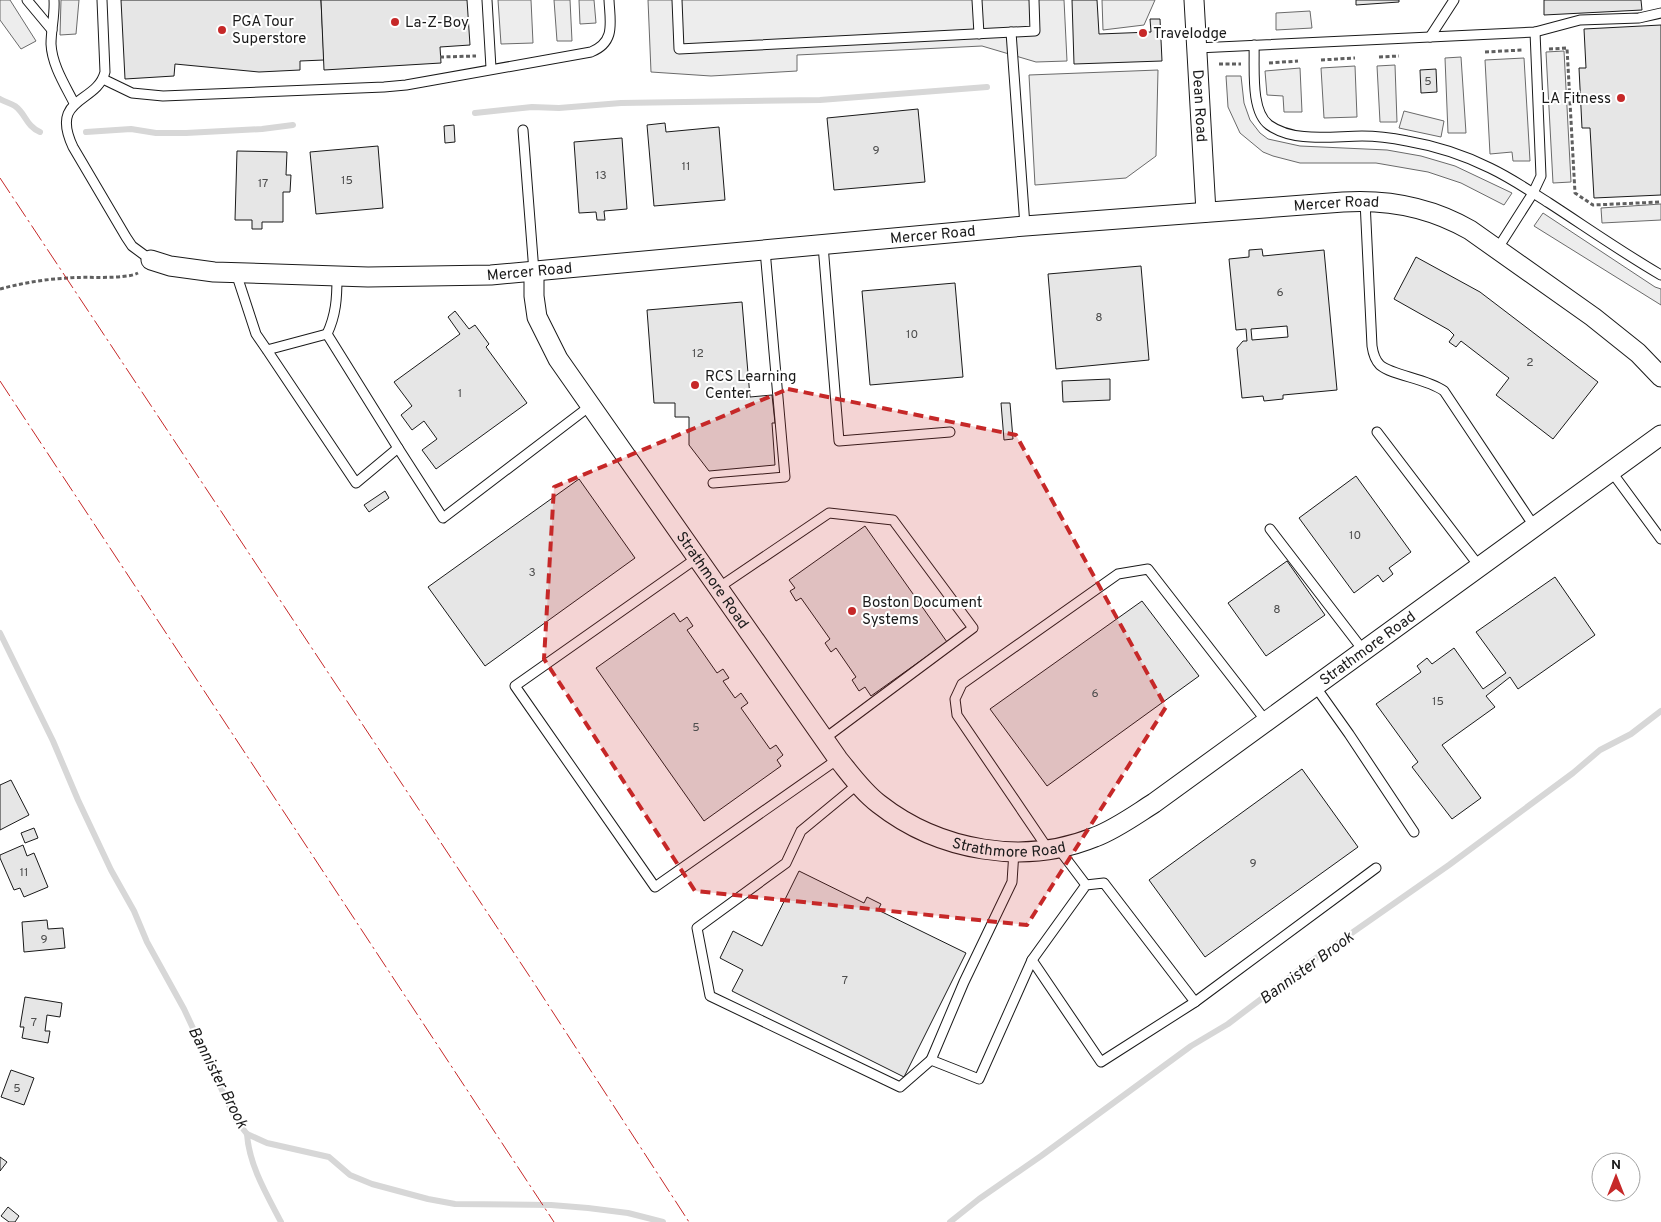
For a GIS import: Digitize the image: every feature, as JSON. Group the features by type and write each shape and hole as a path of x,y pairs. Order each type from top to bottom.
{"street":[{"name":"Dean Road","path":"1194,0 1206,212"},
{"name":"Mercer Road","path":"151,260 192,270 236,273 337,277 491,275 1025,226 1364,201 1398,203 1430,211 1460,224 1498,248 1593,316 1638,353 1661,378"},
{"name":"Strathmore Road","path":"534,272 534,296 537,317 558,359 838,759 858,784 877,803 900,819 950,841 979,849 1014,851 1068,846 1096,837 1126,821 1154,803 1661,435"}],"lane":[{"path":"27,0 52,30"},
{"path":"54,0 51,44 53,56 74,103"},
{"path":"102,0 105,72 99,86 74,103 70,109 67,127 69,139 132,246 151,260"},
{"path":"487,0 491,68"},
{"path":"103,79 132,93 163,96 384,87 599,49 606,42 610,33 609,0"},
{"path":"677,0 679,49 1036,31 1034,0"},
{"path":"977,0 979,34"},
{"path":"1430,37 1454,0"},
{"path":"1197,48 1535,32 1580,20 1639,18 1661,13"},
{"path":"1011,32 1025,226"},
{"path":"1498,248 1533,193 1539,181 1541,171 1535,32"},
{"path":"1254,45 1258,110 1265,121 1276,129 1298,135 1377,137 1421,144 1480,163 1504,175 1661,275"},
{"path":"523,130 534,272"},
{"path":"1364,201 1372,346 1376,359 1384,367 1432,384 1444,391 1534,526"},
{"path":"823,245 839,441 950,432"},
{"path":"714,483 785,477 765,250"},
{"path":"236,273 256,334 356,483 398,448"},
{"path":"266,350 327,334 336,311 337,277"},
{"path":"327,334 443,518 590,406"},
{"path":"1377,432 1479,566"},
{"path":"1610,471 1661,539"},
{"path":"718,588 829,513 893,520 973,628 824,739"},
{"path":"1270,529 1363,650"},
{"path":"697,558 515,686 655,886 838,759"},
{"path":"1086,885 1053,848 957,716 955,699 962,684 1118,574 1148,569 1266,721"},
{"path":"1315,686 1414,832"},
{"path":"858,784 801,831 786,863 697,928 710,996 900,1087 931,1060 964,982 1012,882 1014,851"},
{"path":"1032,960 1101,1062 1195,1002 1376,868"},
{"path":"1086,885 1104,884 1195,1002"},
{"path":"931,1060 979,1079 1032,960 1086,885"}],"path":[{"path":"1548,49 1567,48 1575,193 1594,206 1661,202"},
{"path":"1486,52 1524,50"},
{"path":"440,57 476,56"},
{"path":"1379,57 1400,56"},
{"path":"1321,60 1355,58"},
{"path":"1266,63 1298,61"},
{"path":"1219,64 1242,64"},
{"path":"0,289 67,278 134,274 145,269 151,260"}],"highlighted area":[{"path":"788,389 1016,435 1166,707 1027,925 695,891 544,659 554,487"}],"shaded area":[{"path":"0,0 10,0 36,41 21,49 0,20"},
{"path":"61,0 79,0 76,34 60,35"},
{"path":"498,0 531,0 533,43 501,44"},
{"path":"554,0 570,0 572,41 557,41"},
{"path":"579,0 594,0 596,23 580,24"},
{"path":"648,0 1064,0 1067,61 1036,62 982,46 797,55 797,71 711,76 651,72"},
{"path":"1102,0 1155,0 1144,25 1103,30"},
{"path":"1310,11 1312,28 1276,30 1276,13"},
{"path":"1564,51 1571,182 1553,183 1546,52"},
{"path":"1461,57 1466,133 1448,133 1445,58"},
{"path":"1524,58 1530,161 1513,161 1512,152 1490,154 1485,60"},
{"path":"1395,65 1397,122 1380,122 1377,66"},
{"path":"1355,66 1357,117 1324,118 1321,68"},
{"path":"1300,68 1302,112 1284,112 1283,96 1267,95 1265,71"},
{"path":"1158,70 1156,156 1126,178 1035,185 1029,75"},
{"path":"1226,76 1241,76 1244,103 1250,120 1260,133 1268,139 1300,146 1387,150 1421,156 1455,166 1512,193 1504,205 1461,183 1428,172 1376,163 1300,163 1263,152 1240,133 1228,107"},
{"path":"1404,111 1444,121 1441,137 1399,128"},
{"path":"1661,204 1661,220 1602,223 1601,208"},
{"path":"1543,213 1655,287 1661,289 1661,305 1534,226"}],"building":[{"name":"PGA Tour Superstore","path":"121,0 321,0 324,60 300,61 300,70 259,72 175,64 174,76 125,79"},
{"name":"La-Z-Boy","path":"321,0 467,0 470,45 440,47 441,63 324,70"},
{"name":"Travelodge","path":"1072,0 1097,0 1099,34 1151,32 1150,19 1160,19 1162,61 1074,64"},
{"path":"1356,0 1399,0 1399,2 1356,5"},
{"path":"1544,0 1641,0 1642,10 1544,15"},
{"name":"LA Fitness","path":"1661,25 1661,195 1594,198 1590,128 1582,128 1579,68 1586,68 1584,29"},
{"path":"1436,69 1437,92 1421,93 1420,70"},
{"path":"918,109 925,182 834,190 827,118"},
{"path":"665,123 666,132 719,127 725,200 654,206 647,125"},
{"path":"454,125 455,142 445,143 444,126"},
{"path":"622,138 627,209 604,211 605,220 597,220 596,212 579,213 574,142"},
{"path":"378,146 383,208 316,214 310,152"},
{"path":"237,151 287,152 286,175 291,175 290,192 283,192 283,222 262,222 262,229 252,229 252,220 235,220"},
{"path":"1262,249 1263,256 1324,250 1337,390 1283,395 1283,399 1264,401 1263,396 1242,398 1237,348 1243,341 1247,341 1246,329 1236,330 1229,259 1249,257 1249,250","holes":["1287,326 1288,337 1252,340 1251,329"]},
{"path":"1416,257 1480,292 1598,382 1553,439 1496,395 1509,378 1461,341 1456,347 1449,342 1454,335 1449,330 1394,299"},
{"path":"1141,266 1149,360 1056,369 1048,274"},
{"path":"955,283 963,377 870,385 862,291"},
{"path":"742,302 750,397 772,395 775,423 772,423 775,465 709,471 689,445 689,417 675,417 675,403 654,403 647,310"},
{"path":"455,311 469,329 475,325 489,344 486,347 527,403 436,469 422,450 437,439 424,421 412,430 401,415 412,406 394,382 460,334 448,317"},
{"path":"1110,379 1110,400 1063,402 1062,381"},
{"path":"1001,403 1010,403 1013,439 1004,440"},
{"path":"1356,476 1411,552 1389,568 1393,574 1383,582 1378,575 1354,593 1299,518"},
{"path":"579,479 635,558 485,666 428,587"},
{"path":"385,491 389,498 369,512 364,505"},
{"path":"865,526 947,642 871,696 865,687 859,691 852,680 856,677 836,648 831,652 825,643 830,639 801,598 796,601 790,591 795,588 789,580"},
{"path":"1287,561 1325,615 1266,656 1228,603"},
{"path":"1555,577 1595,635 1518,689 1510,677 1486,696 1495,707 1442,745 1481,798 1452,819 1412,767 1418,762 1376,704 1421,672 1417,666 1427,658 1432,664 1454,648 1483,689 1506,673 1476,632"},
{"path":"1142,601 1199,676 1047,786 990,709"},
{"path":"674,613 680,622 687,617 693,626 687,630 717,673 723,669 729,678 723,681 735,698 741,693 748,703 741,708 770,749 776,745 783,755 777,760 781,766 704,821 596,668"},
{"path":"1302,769 1358,847 1205,957 1149,880"},
{"path":"11,780 29,815 0,830 0,785"},
{"path":"34,828 38,838 25,843 21,833"},
{"path":"23,845 27,856 34,853 48,887 24,897 20,888 14,890 0,858 0,855"},
{"path":"799,871 864,903 867,897 881,904 878,910 966,953 904,1077 732,991 743,970 720,958 733,931 762,946"},
{"path":"47,920 48,929 63,928 65,948 24,952 22,922"},
{"path":"25,997 62,1003 60,1017 47,1015 45,1031 50,1031 48,1043 22,1038 24,1027 20,1027"},
{"path":"11,1070 34,1078 24,1105 1,1097"},
{"path":"0,1157 7,1162 0,1171"},
{"path":"8,1207 19,1216 15,1222 9,1222 1,1216"}],"waterway":[{"path":"475,113 532,107 559,108 621,103 820,100 987,87"},
{"path":"0,99 15,106 32,127 40,132"},
{"path":"86,132 131,129 156,133 186,133 262,129 293,125"},
{"name":"Bannister Brook","path":"0,633 53,741 111,870 134,911 147,942 184,1009 236,1120 247,1134 267,1143 329,1157 350,1175 372,1184 428,1199 455,1204 551,1205 588,1208 628,1213 663,1222"},
{"name":"Bannister Brook","path":"950,1222 1191,1046 1228,1024 1306,965 1449,865 1573,773 1600,750 1631,734 1661,711"},
{"path":"247,1134 248,1146 255,1168 281,1222"}],"power":[{"path":"0,178 532,980 689,1222"},
{"path":"0,381 554,1222"}],"place":[{"name":"La-Z-Boy","path":"395,22"},
{"name":"PGA Tour Superstore","path":"222,30"},
{"name":"Travelodge","path":"1143,33"},
{"name":"LA Fitness","path":"1621,98"},
{"name":"RCS Learning Center","path":"695,385"},
{"name":"Boston Document Systems","path":"852,611"}]}
